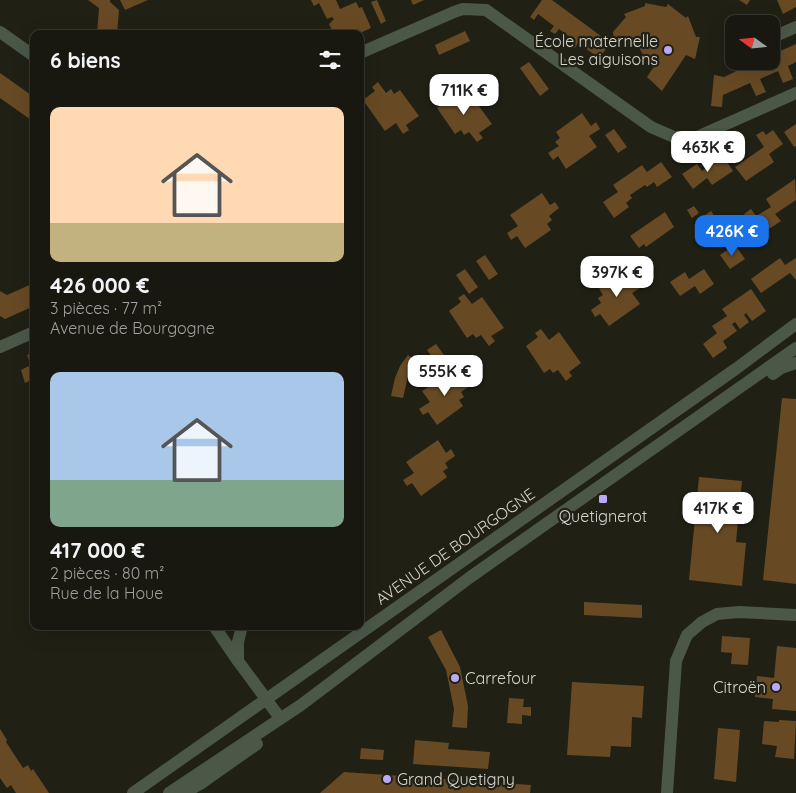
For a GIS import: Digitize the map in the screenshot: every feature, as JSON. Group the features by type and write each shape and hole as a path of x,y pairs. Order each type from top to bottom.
{"street":[{"path":"364,51 454,12 490,5 651,128 674,137 697,137 796,93"},
{"path":"780,34 796,26"},
{"path":"0,32 30,53"},
{"name":"AVENUE DE BOURGOGNE","path":"144,793 796,324"},
{"path":"0,347 30,334"},
{"name":"AVENUE DE BOURGOGNE","path":"133,793 652,437 796,334"},
{"name":"AVENUE DE BOURGOGNE","path":"169,793 301,705 469,578 796,348"},
{"path":"184,793 200,784 328,693 447,603 553,527 781,368 796,363"},
{"path":"667,793 676,661 687,635 702,622 717,614 739,612 796,615"},
{"path":"217,630 280,718"},
{"path":"238,661 238,642 241,630"}],"building":[{"path":"88,0 110,0 119,10 117,30 97,30 99,8"},
{"path":"120,0 148,0 125,10"},
{"path":"311,0 336,0 340,9 356,2 359,8 362,7 371,28 364,31 332,30 329,24 334,19 332,17 327,19 319,3 314,6"},
{"path":"377,0 386,21 381,24 371,2"},
{"path":"411,0 424,0 413,5"},
{"path":"542,0 552,0 605,39 601,45 606,49 599,58 578,43 575,48 570,45 574,40 559,29 555,34 550,31 554,26 538,14 534,20 530,17"},
{"path":"739,0 750,0 747,5"},
{"path":"777,0 796,0 796,7 783,14"},
{"path":"645,3 666,7 668,4 686,18 688,16 696,37 700,37 695,59 686,55 662,91 647,77 655,65 650,56 644,57 638,45 614,39 613,32 626,17 624,14 645,6"},
{"path":"465,31 470,41 439,55 435,45"},
{"path":"796,44 796,62 788,66 793,79 783,83 778,71 760,79 766,92 756,96 750,83 723,95 722,107 711,106 714,75 724,77 738,70 780,70 780,51"},
{"path":"529,62 549,89 540,96 520,68"},
{"path":"0,73 30,94 30,119 0,98"},
{"path":"378,82 386,93 391,89 394,94 400,90 419,116 406,125 409,130 403,134 396,123 385,131 364,101 364,99 375,91 372,87"},
{"path":"452,90 459,101 470,94 492,124 479,133 483,138 477,142 469,132 464,135 461,130 455,134 437,108 449,99 446,94"},
{"path":"582,113 591,126 596,122 600,129 589,136 597,147 566,169 558,156 553,160 548,153 559,146 555,142 560,138 556,132"},
{"path":"796,124 796,146 794,147 784,132"},
{"path":"614,129 627,147 618,153 605,135"},
{"path":"773,130 783,144 769,154 774,162 746,181 735,167 764,147 756,135 763,131 766,135"},
{"path":"723,156 733,171 712,185 707,178 693,189 682,174 697,164 702,171"},
{"path":"661,162 672,177 657,187 654,182 647,187 645,185 630,195 632,198 626,203 629,207 614,218 603,202 618,192 613,185 642,165 647,172"},
{"path":"795,179 796,200 775,214 781,221 766,231 760,223 753,228 744,214 751,209 756,216 771,207 766,199"},
{"path":"542,193 550,205 555,202 559,208 549,216 552,220 547,224 551,230 525,248 517,236 511,240 507,233 518,226 510,215"},
{"path":"694,206 699,213 692,218 687,210"},
{"path":"711,211 721,226 729,220 739,235 724,245 714,231 707,236 696,221"},
{"path":"665,212 674,227 646,247 644,244 639,248 630,236"},
{"path":"735,245 745,259 730,269 720,255"},
{"path":"485,255 498,274 489,280 476,261"},
{"path":"780,258 785,265 796,258 796,280 790,273 761,293 751,279"},
{"path":"465,269 478,287 469,294 456,275"},
{"path":"704,269 714,284 700,294 695,286 680,296 670,282 685,272 689,279"},
{"path":"625,270 634,283 639,279 643,286 632,293 640,304 609,326 600,314 595,317 591,310 601,303 598,298 603,295 599,289"},
{"path":"30,285 30,308 5,319 0,316 0,291 7,295"},
{"path":"751,289 766,311 752,321 746,313 744,315 749,322 740,329 735,322 732,324 737,331 723,341 727,348 713,358 703,344 717,333 712,326 727,316 722,309"},
{"path":"464,294 472,304 482,297 504,328 491,336 495,341 489,346 481,335 476,338 473,334 467,338 449,311 461,302 458,298"},
{"path":"541,329 549,340 559,332 581,363 569,372 572,376 566,381 558,370 553,373 550,369 544,373 526,346 538,337 535,333"},
{"path":"436,344 449,362 440,368 427,350"},
{"path":"408,355 417,362 408,376 403,398 391,396 395,378 400,366"},
{"path":"30,366 30,380 25,383 21,370"},
{"path":"454,370 462,382 467,378 471,385 461,392 464,397 459,400 463,406 437,425 428,412 423,415 419,409 430,402 422,391"},
{"path":"782,398 796,399 796,584 763,580"},
{"path":"438,440 446,453 451,449 455,456 445,463 448,468 443,471 447,477 421,496 412,483 407,486 403,480 414,473 406,462"},
{"path":"699,477 742,481 736,542 746,543 742,586 689,580"},
{"path":"584,602 642,605 642,618 584,615"},
{"name":"Carrefour","path":"441,630 460,667 468,706 467,728 452,727 454,709 446,670 428,637"},
{"path":"722,636 750,638 748,665 731,664 732,653 721,652"},
{"name":"Citroën","path":"777,646 796,648 796,711 772,709 773,699 755,697 757,676 774,678"},
{"path":"572,682 644,686 642,718 632,717 631,747 611,746 610,757 567,755"},
{"path":"509,698 524,699 523,707 531,707 531,716 522,715 522,724 507,723"},
{"path":"779,720 796,721 794,759 775,757 777,746 762,744 764,721 779,722"},
{"path":"718,728 740,730 736,782 714,779"},
{"path":"0,729 23,768 28,765 31,771 33,769 49,793 16,793 11,785 7,788 0,778"},
{"path":"415,740 449,743 448,749 490,752 488,769 413,764"},
{"path":"361,748 384,750 383,760 360,759"},
{"name":"Grand Quetigny","path":"344,772 531,785 530,793 320,793"}],"place":[{"name":"École maternelle Les aiguisons","path":"668,50"},
{"name":"Quetignerot","path":"603,499"},
{"name":"Carrefour","path":"455,678"},
{"name":"Citroën","path":"776,687"},
{"name":"Grand Quetigny","path":"387,779"}]}
